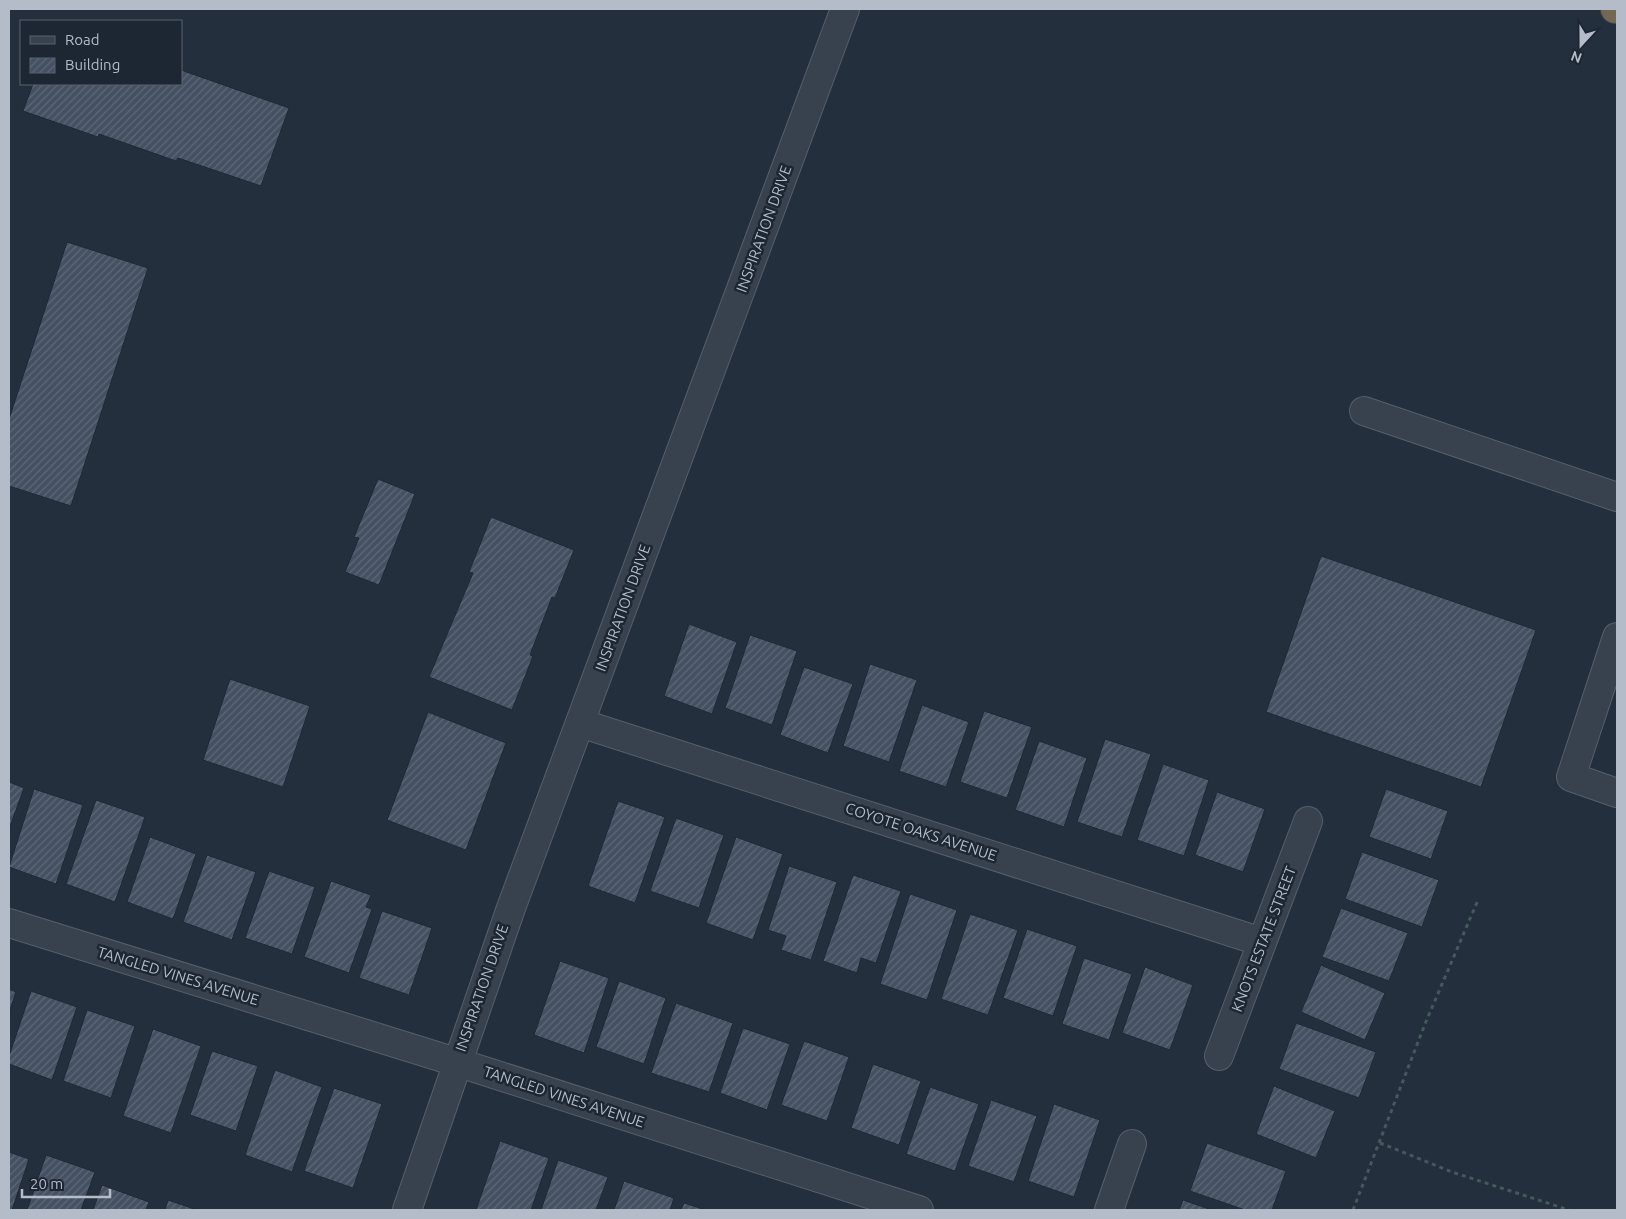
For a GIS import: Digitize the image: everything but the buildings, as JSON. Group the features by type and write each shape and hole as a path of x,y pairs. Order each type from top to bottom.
{"street":[{"name":"INSPIRATION DRIVE","path":"407,1210 510,908 845,9"},
{"path":"1364,411 1617,497"},
{"path":"1617,637 1571,777 1617,793"},
{"name":"COYOTE OAKS AVENUE","path":"580,723 1262,942"},
{"name":"KNOTS ESTATE STREET","path":"1219,1056 1308,821"},
{"name":"TANGLED VINES AVENUE","path":"9,923 456,1062 919,1210"},
{"path":"1109,1210 1132,1144"}],"path":[{"path":"1353,1210 1425,1024 1478,900"},
{"path":"1380,1142 1452,1172 1569,1210"}]}
